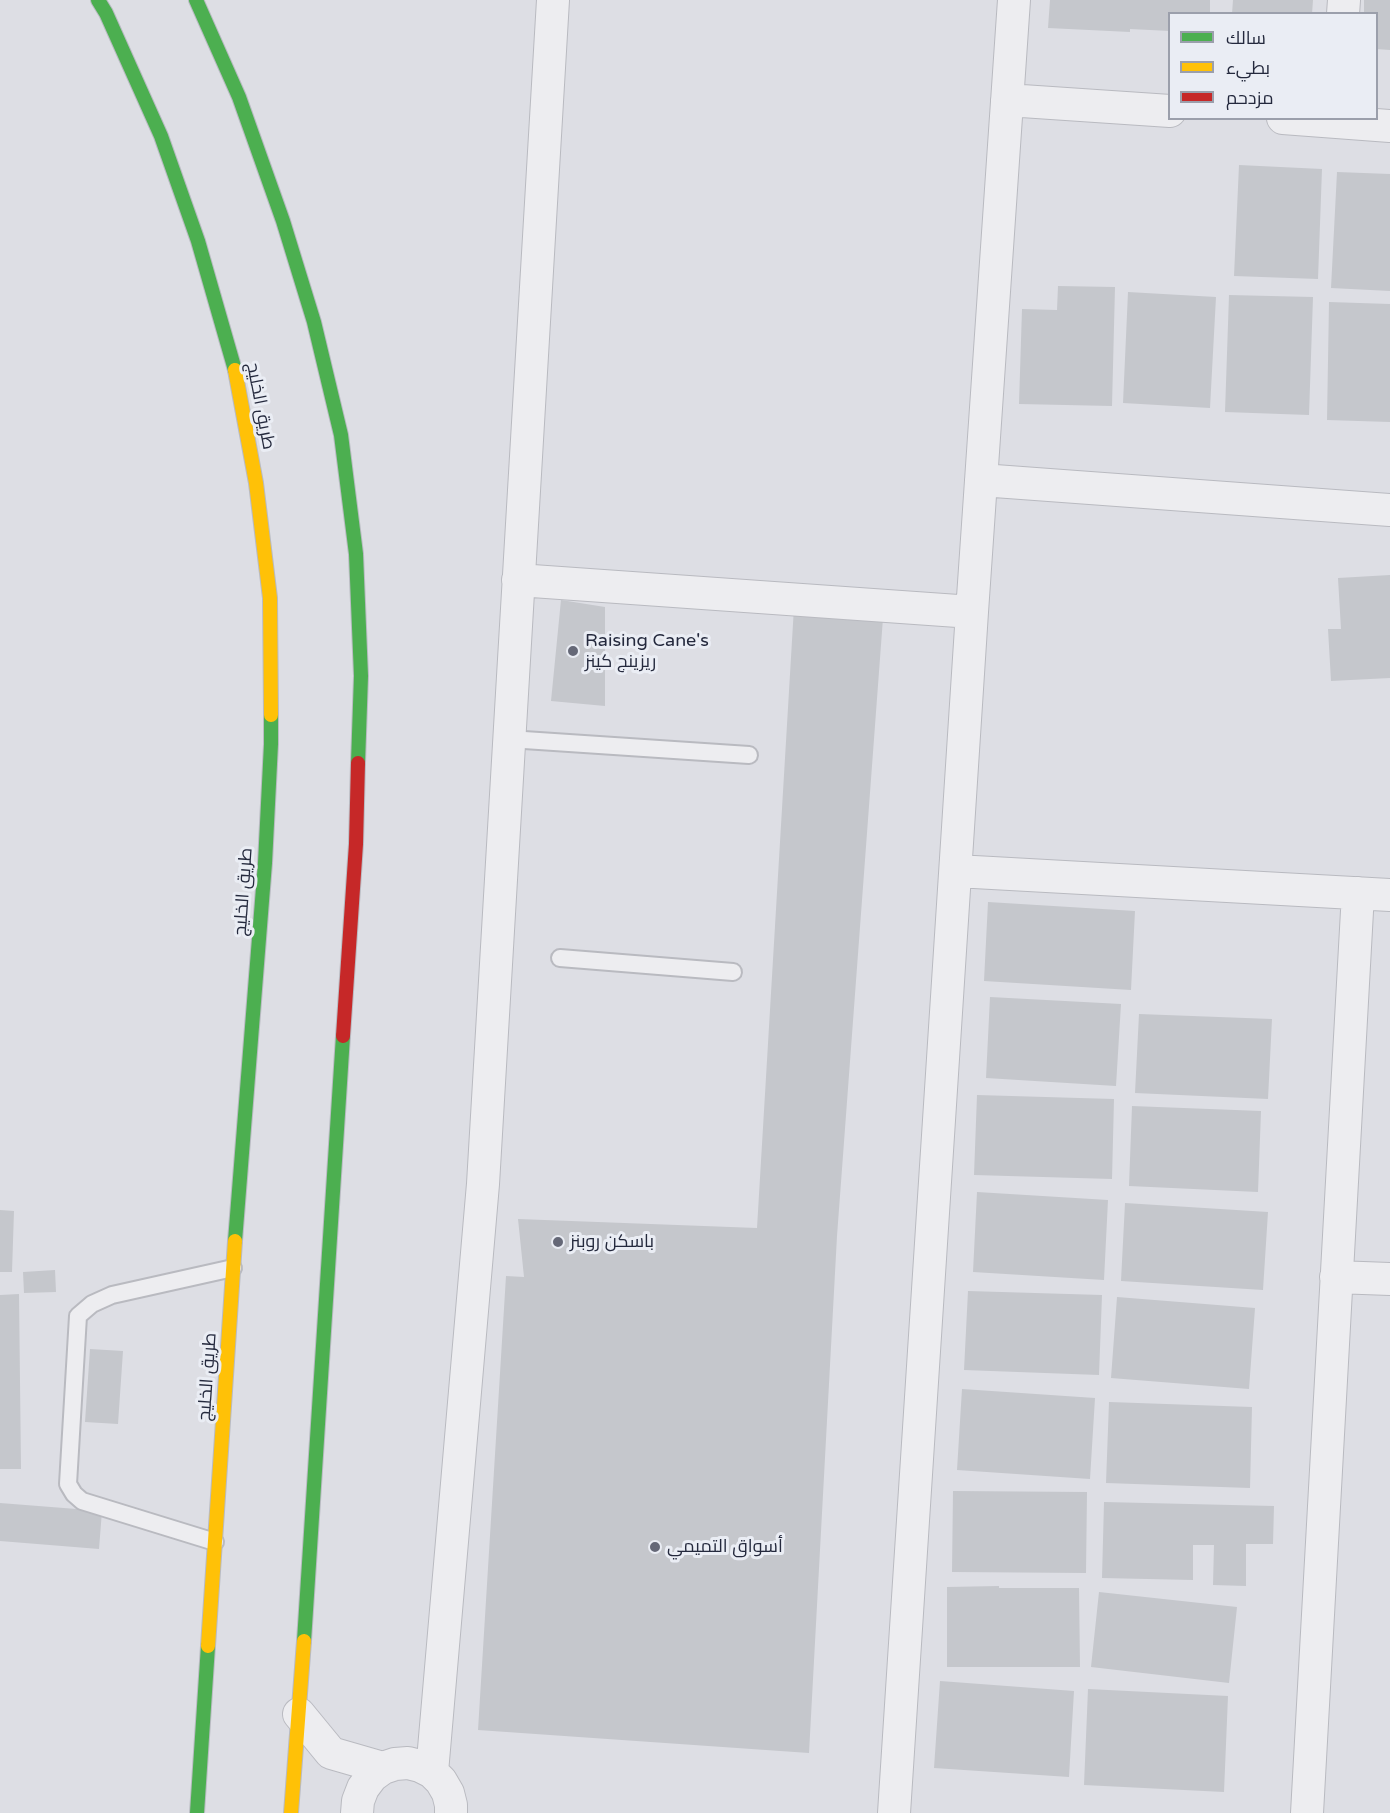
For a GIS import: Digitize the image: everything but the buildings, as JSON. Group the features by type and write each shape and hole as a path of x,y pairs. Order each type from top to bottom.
{"main road":[{"path":"196,0 239,97 283,221 314,321 341,435 356,555 361,676 356,844 291,1813"},
{"name":"طريق الخليج","path":"102,4 161,136 198,241 233,360 256,483 270,598 271,744 265,862 233,1268 197,1813"}],"street":[{"path":"432,1772 483,1184 553,0"},
{"path":"894,1813 1014,0"},
{"path":"1007,100 1168,111"},
{"path":"1336,120 1390,126"},
{"path":"981,480 1390,510"},
{"path":"518,580 972,612"},
{"path":"956,871 1390,895"},
{"path":"1307,1813 1358,893"},
{"path":"1336,1277 1390,1279"},
{"path":"299,1714 331,1753 383,1768"},
{"path":"357,1813 358,1801 363,1788 372,1776 383,1768 408,1763 432,1772 441,1781 448,1792 451,1813"}],"lane":[{"path":"509,739 749,755"},
{"path":"560,958 733,972"},
{"path":"215,1542 82,1501 74,1494 68,1484 78,1316 92,1304 112,1295 233,1268"}],"traffic: fast":[{"path":"98,0 161,136 198,241 235,370"},
{"path":"196,0 239,97 283,221 314,322 341,435 356,554 361,676 358,763"},
{"path":"235,1241 265,863 271,715"},
{"path":"304,1641 343,1036"},
{"path":"197,1813 208,1646"}],"traffic: slow":[{"path":"235,370 256,483 270,598 271,715"},
{"path":"208,1646 235,1241"},
{"path":"291,1813 304,1641"}],"traffic: jam":[{"path":"343,1036 356,844 358,763"}],"place":[{"name":"Raising Cane's ريزينج كينز","path":"573,651"},
{"name":"باسكن روبنز","path":"558,1242"},
{"name":"أسواق التميمي","path":"655,1547"}]}
